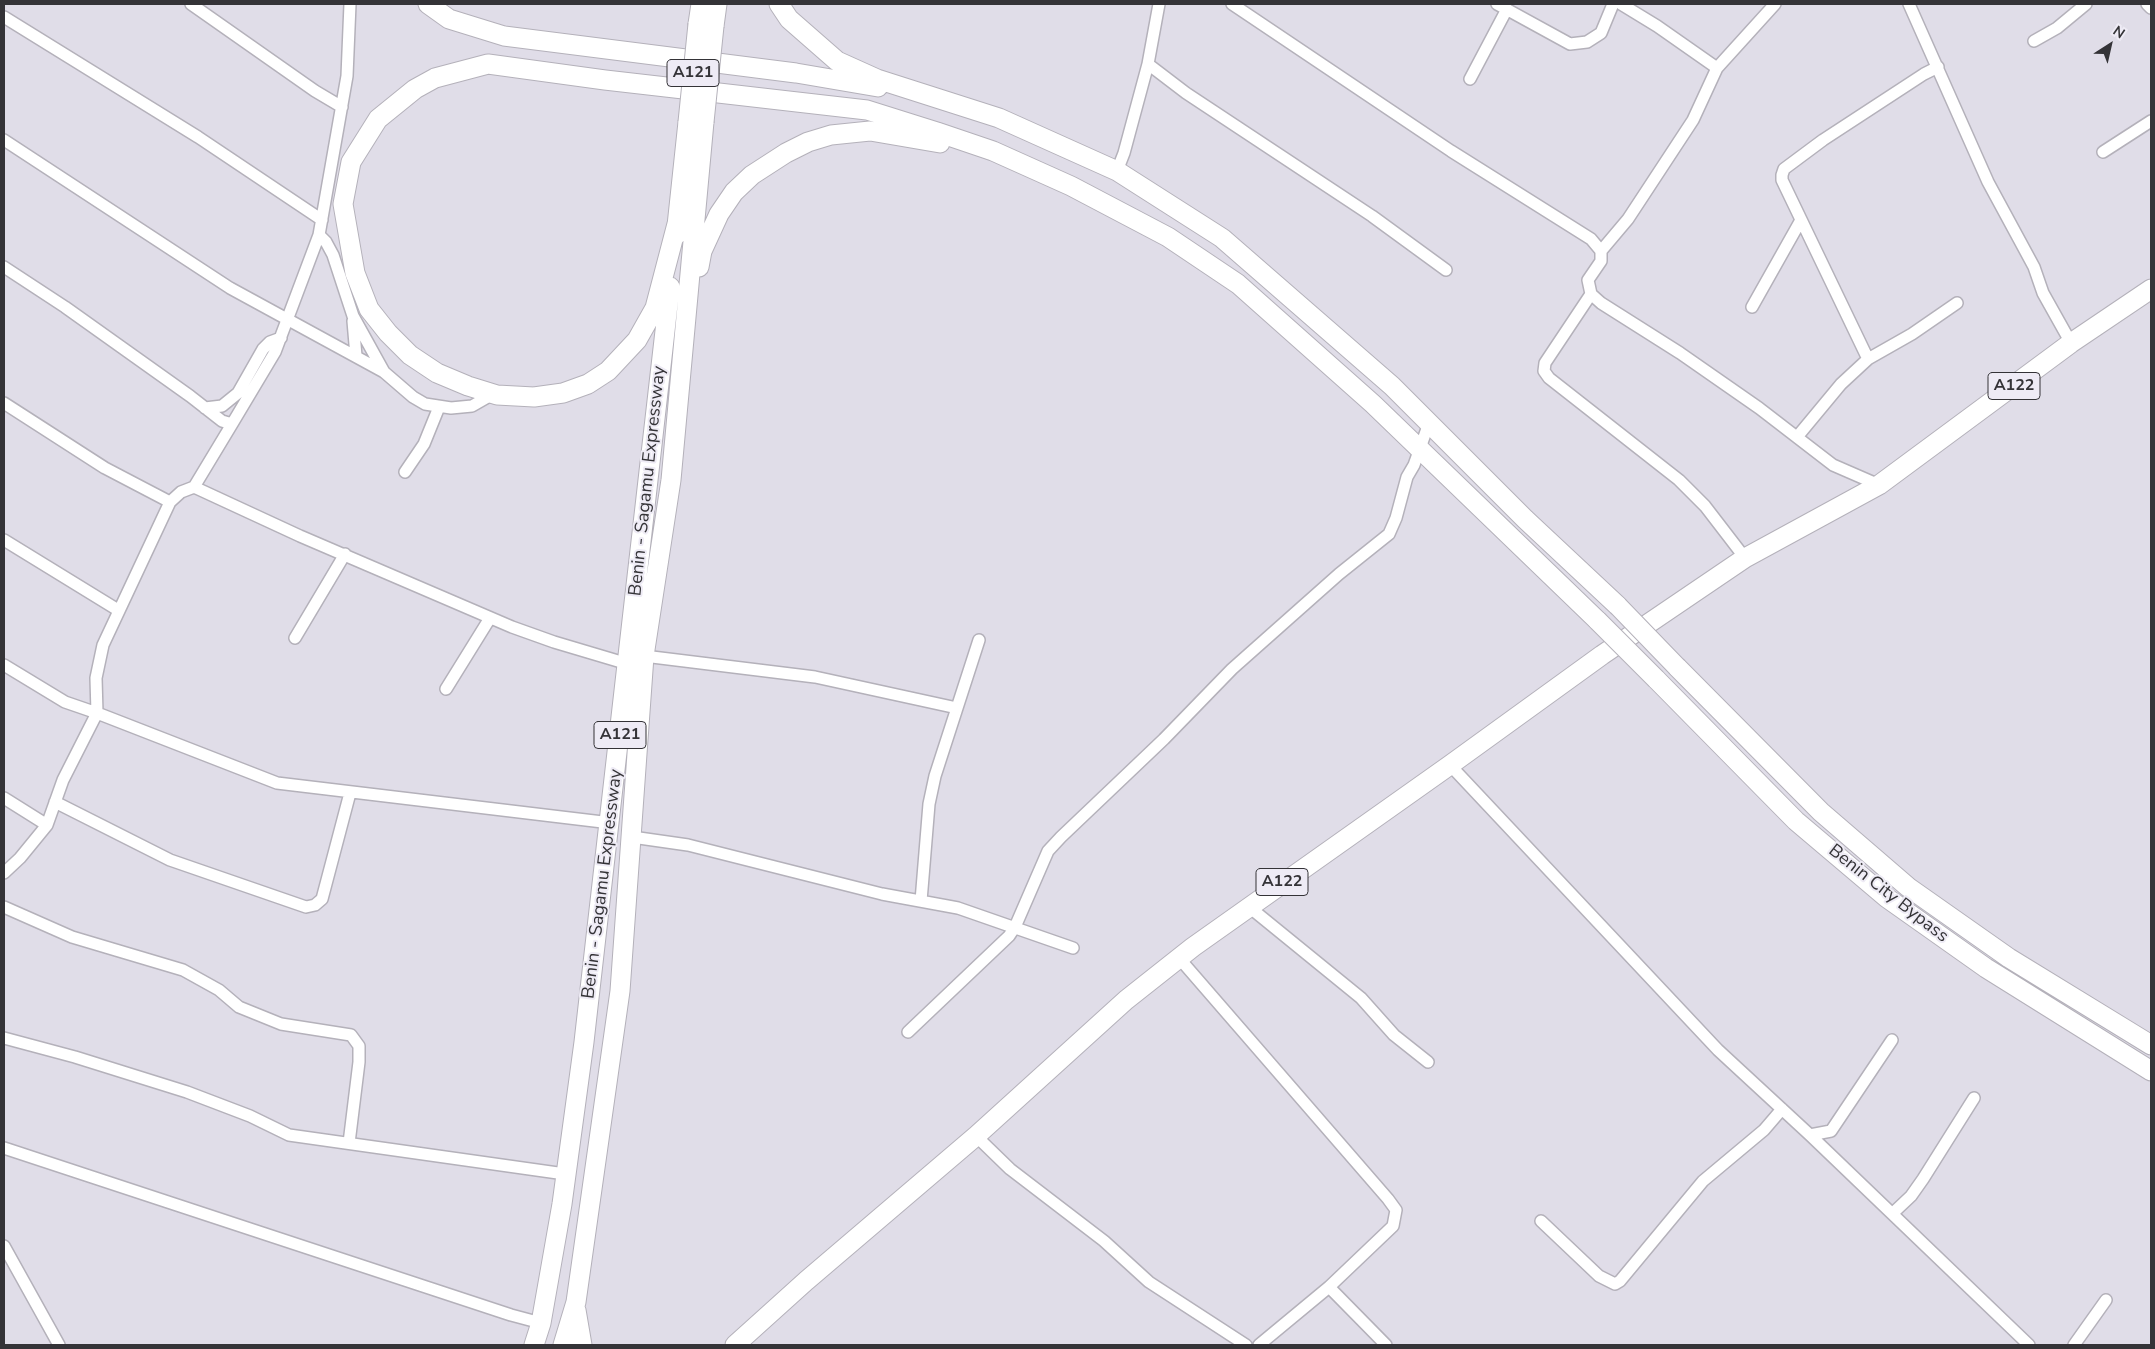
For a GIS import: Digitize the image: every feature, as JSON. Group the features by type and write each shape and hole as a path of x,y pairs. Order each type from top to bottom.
{"highway":[{"path":"428,4 449,19 504,36 796,73 934,97"},
{"path":"701,4 706,25"},
{"path":"706,25 717,4"},
{"path":"779,4 789,20 837,61 877,79 934,97"},
{"name":"A121","path":"563,1345 575,1307 614,1035 632,837 636,660 666,521 684,344 696,122 706,25"},
{"path":"677,224 655,308 637,340 608,371 588,384 563,393 534,397 493,394 437,373 410,354 388,333 369,308 355,273 348,242 343,204 351,162 378,119 415,89 435,78 488,64 605,80 867,110 993,151"},
{"name":"Benin City Bypass","path":"934,97 999,118 1117,171 1222,238 1392,386 1525,519 1618,606 1821,812 1908,886 2009,958 2151,1045"},
{"name":"Benin - Sagamu Expressway","path":"534,1345 542,1323 562,1204 564,1174 584,1042 611,823 636,660 677,224 696,122"},
{"path":"684,344 702,251 719,214 734,192 752,175 786,153 808,142 831,135 870,132 993,151"},
{"name":"Benin City Bypass","path":"993,151 1071,186 1168,237 1238,284 1325,360 1598,621 1796,821 1887,898 1986,968 2151,1071"},
{"name":"A122","path":"735,1345 806,1281 976,1136 1126,1000 1248,906 1450,765 1602,655 1745,558 1879,485 2072,344 2151,289"},
{"path":"575,1307 582,1345"}],"street":[{"path":"191,4 315,91 342,107"},
{"path":"4,873 20,858 48,825 63,780 98,713 96,678 103,645 170,502 181,492 194,487 275,352 288,321 320,235 347,76 350,4"},
{"path":"1117,171 1124,153 1148,64 1159,4"},
{"path":"1232,4 1451,151 1591,239 1601,251 1601,261 1588,280 1591,294 1601,303 1680,353 1759,408 1833,465 1879,485"},
{"path":"1470,78 1502,6 1570,44 1587,42 1601,32 1613,4"},
{"path":"1621,4 1657,26 1717,68"},
{"path":"1601,251 1628,219 1693,120 1717,68 1775,4"},
{"path":"1909,4 1988,182 2034,267 2043,293 2072,344"},
{"path":"2034,41 2057,28 2086,4"},
{"path":"2147,4 2151,8"},
{"path":"4,17 198,137 322,220"},
{"path":"1148,64 1186,93 1372,216 1446,270"},
{"path":"1868,359 1782,180 1784,169 1823,140 1924,74 1938,68"},
{"path":"2104,152 2151,121"},
{"path":"4,140 230,288 384,372 413,397 425,404 438,407 472,406 493,394"},
{"path":"1752,307 1802,220"},
{"path":"320,235 333,255 353,316 384,372"},
{"path":"4,267 65,307 222,421 232,424"},
{"path":"1591,294 1545,363 1544,371 1549,378 1679,480 1704,506 1745,558"},
{"path":"1797,437 1841,384 1868,359 1912,334 1957,303"},
{"path":"353,316 356,356"},
{"path":"205,408 222,406 238,393 263,349 270,342 281,338"},
{"path":"4,402 105,468 170,502"},
{"path":"405,472 424,444 438,407"},
{"path":"908,1032 1009,936 1015,927 1048,851 1061,837 1164,739 1232,669 1339,574 1389,534 1396,518 1407,477 1414,465 1429,423"},
{"path":"194,487 300,536 490,618 554,642 636,660 815,677 957,708"},
{"path":"4,540 118,610"},
{"path":"295,638 345,554"},
{"path":"446,689 490,618"},
{"path":"921,901 928,835 929,804 935,776 979,640"},
{"path":"4,665 65,702 98,713 277,783 611,823"},
{"path":"1450,765 1718,1050 1893,1213 2029,1345"},
{"path":"56,802 170,860 306,907 315,905 322,899 350,793"},
{"path":"4,798 48,825"},
{"path":"632,837 688,845 882,894 958,908 1073,948"},
{"path":"1248,906 1361,998 1394,1035 1428,1062"},
{"path":"4,907 72,937 183,970 218,990 239,1007 282,1024 351,1035 359,1046 359,1062 349,1143"},
{"path":"1179,958 1396,1210 1394,1226 1329,1287 1259,1345"},
{"path":"4,1038 75,1057 187,1092 250,1116 289,1135 564,1174"},
{"path":"1810,1135 1831,1131 1892,1040"},
{"path":"1893,1213 1911,1196 1923,1179 1974,1098"},
{"path":"1541,1221 1599,1276 1615,1284 1620,1281 1703,1181 1768,1126 1782,1109"},
{"path":"976,1136 1010,1169 1104,1241 1149,1282 1246,1345"},
{"path":"4,1148 511,1315 542,1323"},
{"path":"4,1246 59,1345"},
{"path":"1329,1287 1386,1345"},
{"path":"2074,1345 2106,1300"}]}
